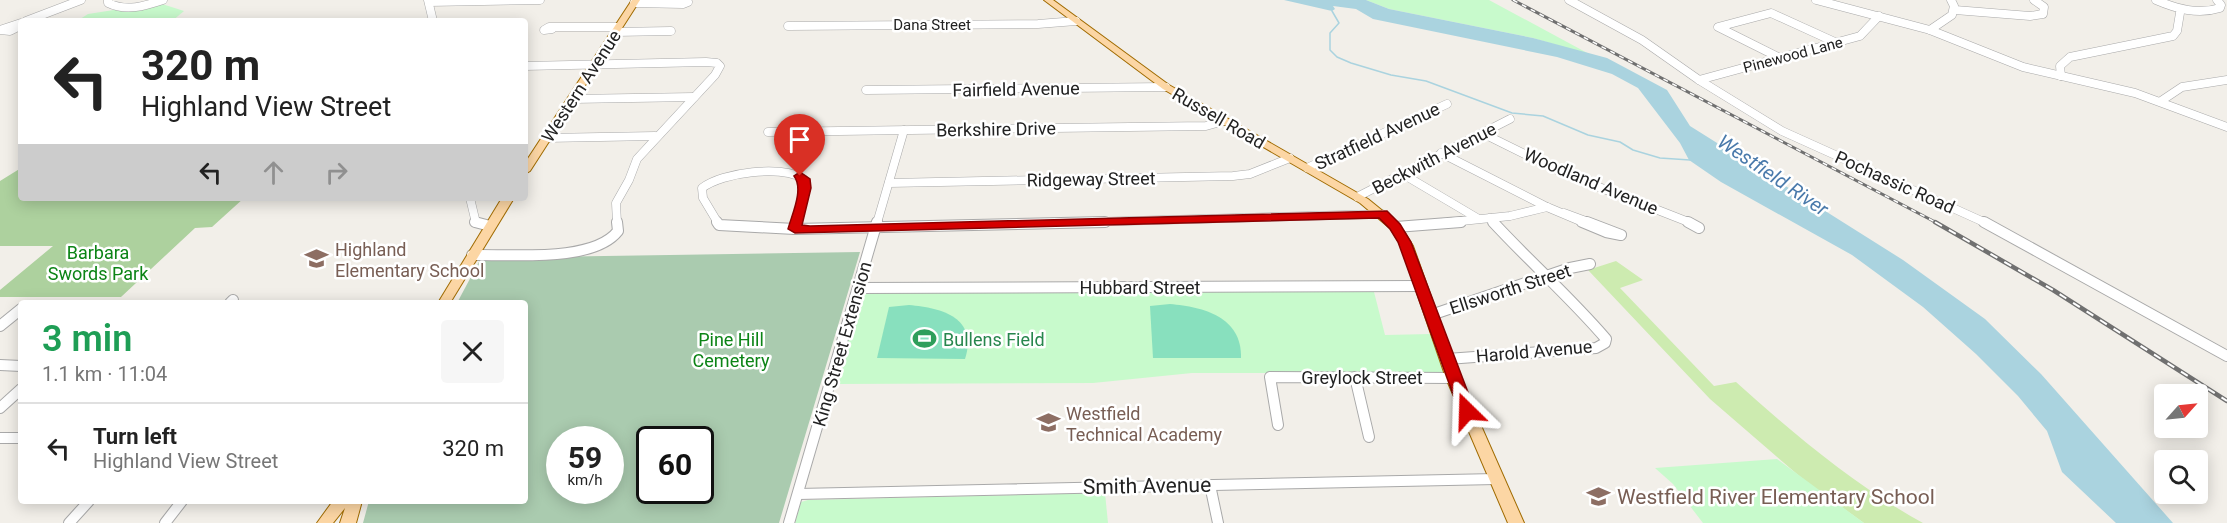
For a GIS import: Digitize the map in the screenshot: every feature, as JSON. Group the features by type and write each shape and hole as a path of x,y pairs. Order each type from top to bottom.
{"main road":[{"name":"Russell Road","path":"1048,0 1166,87 1357,197 1396,227"},
{"name":"Western Avenue","path":"528,166 635,2"},
{"path":"446,300 506,201"},
{"path":"1396,227 1405,242 1453,378 1516,523"},
{"path":"325,523 339,504"},
{"path":"348,523 353,504"}],"street":[{"path":"34,18 81,0"},
{"path":"108,0 111,6 128,8 163,0"},
{"path":"432,18 428,1 540,0"},
{"name":"Pochassic Road","path":"1569,0 1642,40 1699,80 1782,131 1977,218 2227,356"},
{"path":"1816,0 1930,30 2016,65 2107,85 2161,101 2227,127"},
{"path":"1951,0 1955,10"},
{"path":"1955,10 2025,16 2043,14 2044,7 2034,0"},
{"path":"2156,0 2195,10"},
{"path":"2165,3 2181,13 2218,9 2221,5 2217,0"},
{"path":"635,2 680,3"},
{"path":"1930,30 1947,21 1955,10"},
{"path":"1780,58 1718,27 1771,13 1837,44"},
{"path":"2061,76 2060,66 2070,57 2173,36 2177,31 2181,13"},
{"name":"Pinewood Lane","path":"1699,80 1860,36 1879,16"},
{"name":"Dana Street","path":"788,26 1038,24 1076,21"},
{"path":"552,29 671,31"},
{"path":"472,255 569,254 604,245 618,231 616,203 629,180 634,162 655,136 717,73 720,66 716,62 528,66"},
{"path":"2161,101 2182,87 2227,80"},
{"name":"Fairfield Avenue","path":"866,90 1166,87"},
{"path":"572,99 694,97"},
{"name":"Stratfield Avenue","path":"1307,168 1447,104"},
{"name":"Beckwith Avenue","path":"1357,197 1510,119"},
{"name":"Berkshire Drive","path":"768,132 1206,126 1224,121"},
{"name":"King Street Extension","path":"789,523 904,130"},
{"name":"Woodland Avenue","path":"1482,133 1563,173 1685,220 1700,228"},
{"path":"546,138 655,136"},
{"path":"1441,153 1547,207 1613,230 1621,235 1606,232 1564,213"},
{"name":"Ridgeway Street","path":"889,183 1233,176 1250,174 1290,158"},
{"path":"795,229 805,188 804,179 800,176 789,173 733,175 716,179 702,188 703,198 719,225 795,229 1382,214"},
{"path":"1401,173 1479,218"},
{"path":"471,201 475,223 489,226"},
{"path":"1396,227 1490,218 1547,207"},
{"path":"1490,218 1526,258 1548,277"},
{"name":"Ellsworth Street","path":"1431,315 1570,268 1590,264"},
{"name":"Harold Avenue","path":"1447,359 1596,348 1605,343 1605,339 1583,312 1548,277"},
{"name":"Hubbard Street","path":"858,288 1421,286"},
{"path":"0,326 18,311"},
{"path":"0,365 18,366"},
{"name":"Greylock Street","path":"1278,424 1270,376 1453,378"},
{"path":"1355,377 1369,437"},
{"path":"0,408 18,392"},
{"path":"0,438 18,438"},
{"name":"Smith Avenue","path":"798,494 1496,479"},
{"path":"1210,485 1218,523"},
{"path":"69,523 85,504"},
{"path":"165,523 180,504"}],"green space":[{"path":"1366,0 1489,0 1591,55 1533,38 1389,9"},
{"path":"159,3 184,11 176,18 82,18 88,14"},
{"name":"Barbara Swords Park","path":"18,170 18,201 241,201 212,227 195,228 121,297 0,297 0,290 53,246 0,246 0,181"},
{"name":"Pine Hill Cemetery","path":"860,252 779,523 363,523 368,504 528,504 528,300 459,300 481,258"},
{"path":"1616,261 1643,280 1620,288 1714,386 1736,382 1825,458 1873,492 1923,523 1864,523 1805,481 1710,399 1588,270"},
{"path":"1373,288 1385,335 1431,334 1444,373 1192,373 1093,383 835,384 861,293"},
{"path":"1170,304 1196,308 1219,317 1235,333 1240,344 1241,358 1153,358 1150,306"},
{"name":"Bullens Field","path":"909,305 934,309 955,318 967,334 968,345 965,359 877,358 889,307"},
{"path":"1777,459 1864,523 1703,523 1673,484 1655,468"},
{"path":"1105,493 1108,523 795,523 801,502 808,500"}],"water":[{"path":"1284,0 1366,0 1389,9 1533,38 1607,58 1667,90 1690,126 1903,260 1985,319 2041,374 2173,523 2116,523 2062,472 2047,431 2018,396 1976,354 1923,307 1852,255 1721,182 1689,160 1680,143 1638,88 1612,74 1557,57 1373,19 1356,9 1333,6 1335,9 1332,11"}],"waterway":[{"path":"1332,11 1339,23 1330,33 1330,50 1337,57 1351,63 1391,75 1426,81 1512,113 1543,116 1588,135 1620,142 1633,150 1660,158 1690,160"}],"railway":[{"path":"1513,0 1937,223"},
{"path":"1935,222 2053,290 2227,401"}],"place":[{"name":"Highland Elementary School","path":"317,259"},
{"name":"Bullens Field","path":"925,339"},
{"name":"Westfield Technical Academy","path":"1048,423"},
{"name":"Westfield River Elementary School","path":"1599,497"}],"route":[{"path":"800,176 804,179 805,188 795,229 1382,214 1396,227 1405,242 1467,411"}],"water label":[{"name":"Westfield River","path":"1773,175"}]}
